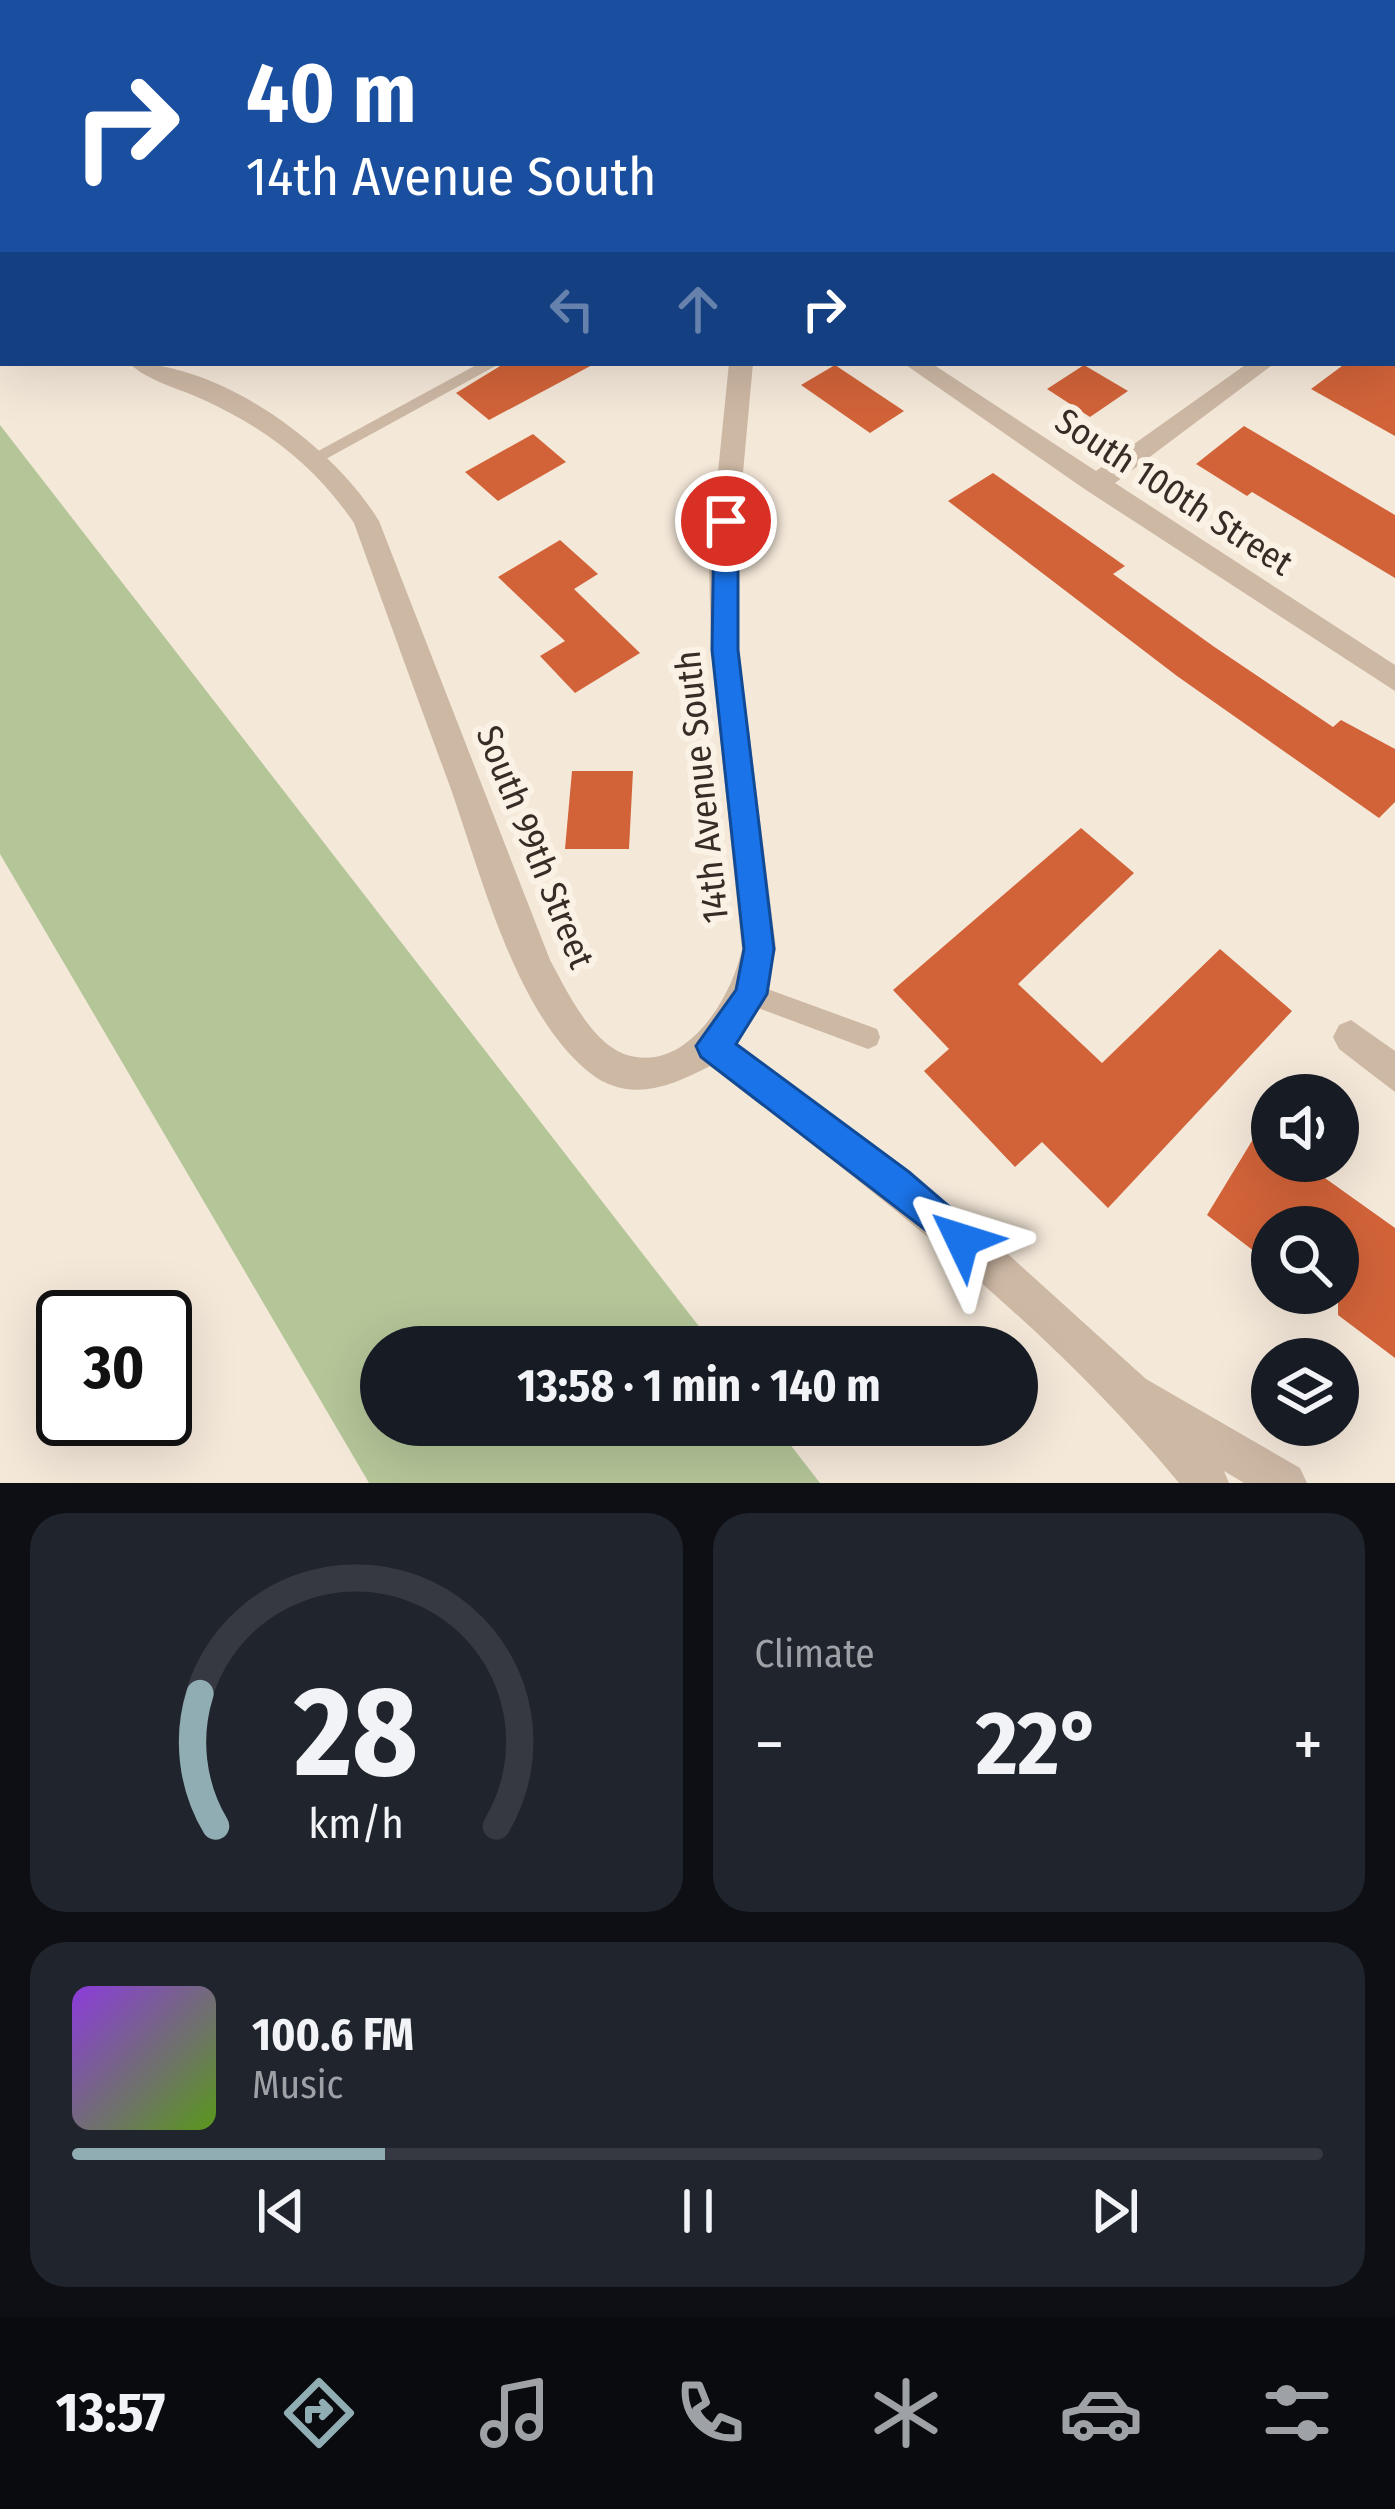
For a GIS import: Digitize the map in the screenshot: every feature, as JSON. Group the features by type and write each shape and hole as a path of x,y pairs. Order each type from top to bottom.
{"street":[{"name":"South 99th Street","path":"147,366 284,430 318,456 345,486 366,521 521,936 559,1008 604,1063 635,1075 670,1069 712,1046"},
{"name":"14th Avenue South","path":"742,366 722,561 725,650 759,949 751,994"},
{"name":"South 100th Street","path":"919,366 1395,680"},
{"path":"1095,484 1259,366"},
{"path":"751,994 737,1019 712,1046 897,1185 1124,1387 1208,1483"},
{"path":"1351,1037 1395,1074"},
{"path":"1124,1387 1285,1483"}],"lane":[{"path":"318,456 487,366"},
{"path":"751,994 868,1037"}],"green space":[{"path":"0,425 699,1326 360,1326 360,1446 791,1446 820,1483 369,1483 0,854"}],"building":[{"path":"500,366 590,366 489,420 456,393"},
{"path":"836,366 904,411 870,433 801,385"},
{"path":"1086,366 1128,391 1090,417 1047,389"},
{"path":"1342,366 1395,366 1395,436 1311,389"},
{"path":"1244,426 1395,515 1395,578 1196,464"},
{"path":"533,434 566,462 498,501 465,472"},
{"path":"993,473 1125,566 1113,574 1213,646 1333,727 1341,720 1395,749 1395,802 1379,818 1177,676 948,501"},
{"path":"560,540 598,574 574,589 640,653 575,693 540,656 565,641 498,577"},
{"path":"572,771 633,771 629,849 565,849"},
{"path":"1081,828 1134,873 1018,984 1102,1063 1220,949 1292,1011 1108,1208 1042,1142 1015,1167 924,1071 949,1049 893,990"},
{"path":"1251,1143 1251,1182 1330,1182 1395,1228 1395,1358 1338,1315 1359,1314 1359,1206 1251,1206 1251,1249 1207,1215"}],"route":[{"path":"726,521 722,561 725,650 759,949 751,994 737,1019 712,1046 897,1185 962,1240"}]}
